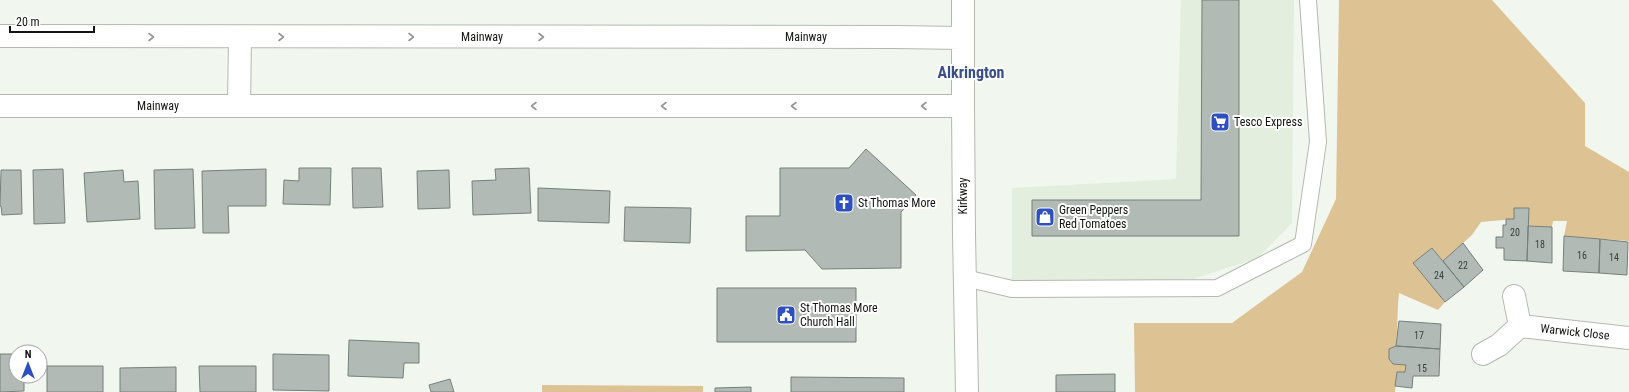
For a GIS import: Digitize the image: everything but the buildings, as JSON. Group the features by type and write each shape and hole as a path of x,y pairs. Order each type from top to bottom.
{"street":[{"name":"Kirkway","path":"963,0 967,392"},
{"name":"Mainway","path":"0,36 963,38"},
{"path":"239,106 240,37"},
{"name":"Mainway","path":"0,106 963,106"},
{"path":"1483,354 1499,345 1520,326 1514,296"},
{"name":"Warwick Close","path":"1520,326 1629,338"}],"lane":[{"path":"965,278 1012,289 1217,288 1303,244 1318,142 1308,0"}],"shaded area":[{"path":"1181,0 1294,0 1292,223 1258,258 1193,279 1012,285 1012,188 1176,179"},
{"path":"1339,0 1492,0 1585,103 1585,146 1629,172 1629,241 1564,236 1567,221 1553,221 1552,227 1528,226 1514,208 1514,219 1481,222 1472,235 1443,261 1432,248 1414,263 1445,302 1438,310 1399,293 1396,346 1389,349 1389,359 1393,364 1406,365 1405,372 1397,372 1395,392 1135,392 1134,323 1232,323 1302,272 1336,199"},
{"path":"542,385 703,386 703,392 542,392"}],"place":[{"name":"Tesco Express","path":"1220,122"},
{"name":"St Thomas More","path":"844,203"},
{"name":"Green Peppers Red Tomatoes","path":"1045,217"},
{"name":"St Thomas More Church Hall","path":"786,315"}],"district":[{"name":"Alkrington","path":"971,72"}]}
